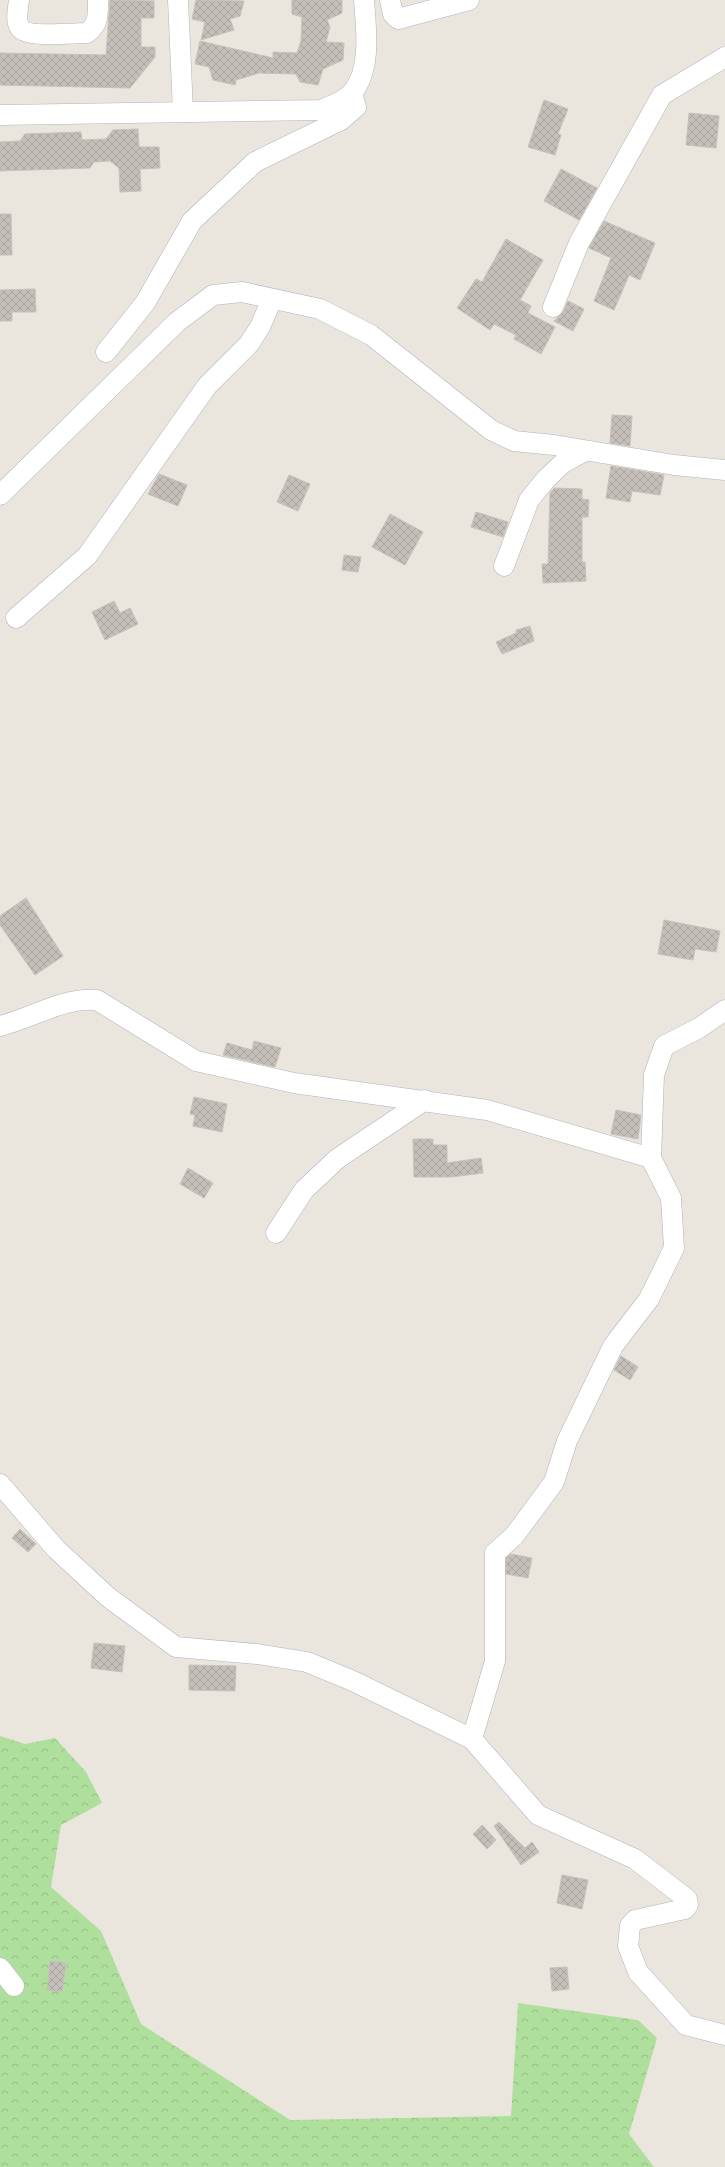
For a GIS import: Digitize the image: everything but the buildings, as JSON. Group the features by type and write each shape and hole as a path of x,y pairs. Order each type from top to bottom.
{"street":[{"path":"19,0 18,19 20,28 29,34 87,33 93,28 97,21 98,0"},
{"path":"178,0 183,111"},
{"path":"0,115 320,110 339,103 352,93 361,77 365,58 364,0"},
{"path":"390,0 393,14 398,19 469,0"},
{"path":"553,307 579,243 662,95 725,57"},
{"path":"106,352 145,303 192,220 256,162 341,120 356,107 352,93"},
{"path":"0,495 176,322 213,294 242,292 320,309 371,335 491,430 514,441 674,465 725,470"},
{"path":"16,618 87,556 207,386 249,344 260,327 272,299"},
{"path":"504,566 529,500 546,479 563,463 585,451"},
{"path":"0,1026 83,998 97,1000 196,1061 294,1084 425,1100 487,1110 651,1158"},
{"path":"472,1739 496,1661 495,1553 514,1536 554,1482 567,1441 612,1346 650,1299 674,1248 671,1198 651,1158 654,1075 664,1046 699,1028 725,1010"},
{"path":"276,1233 304,1190 337,1159 425,1100"},
{"path":"0,1484 62,1555 108,1596 176,1647 258,1654 307,1662 353,1681 472,1739 538,1815 635,1859 687,1899 688,1905 685,1909 635,1920 630,1926 628,1946 638,1972 686,2025 725,2035"},
{"path":"0,1968 14,1986"}],"green space":[{"path":"0,1736 25,1744 55,1738 86,1772 102,1803 61,1825 51,1887 101,1931 141,2024 290,2120 511,2116 518,2003 638,2020 657,2038 629,2134 654,2167 0,2167"}]}
